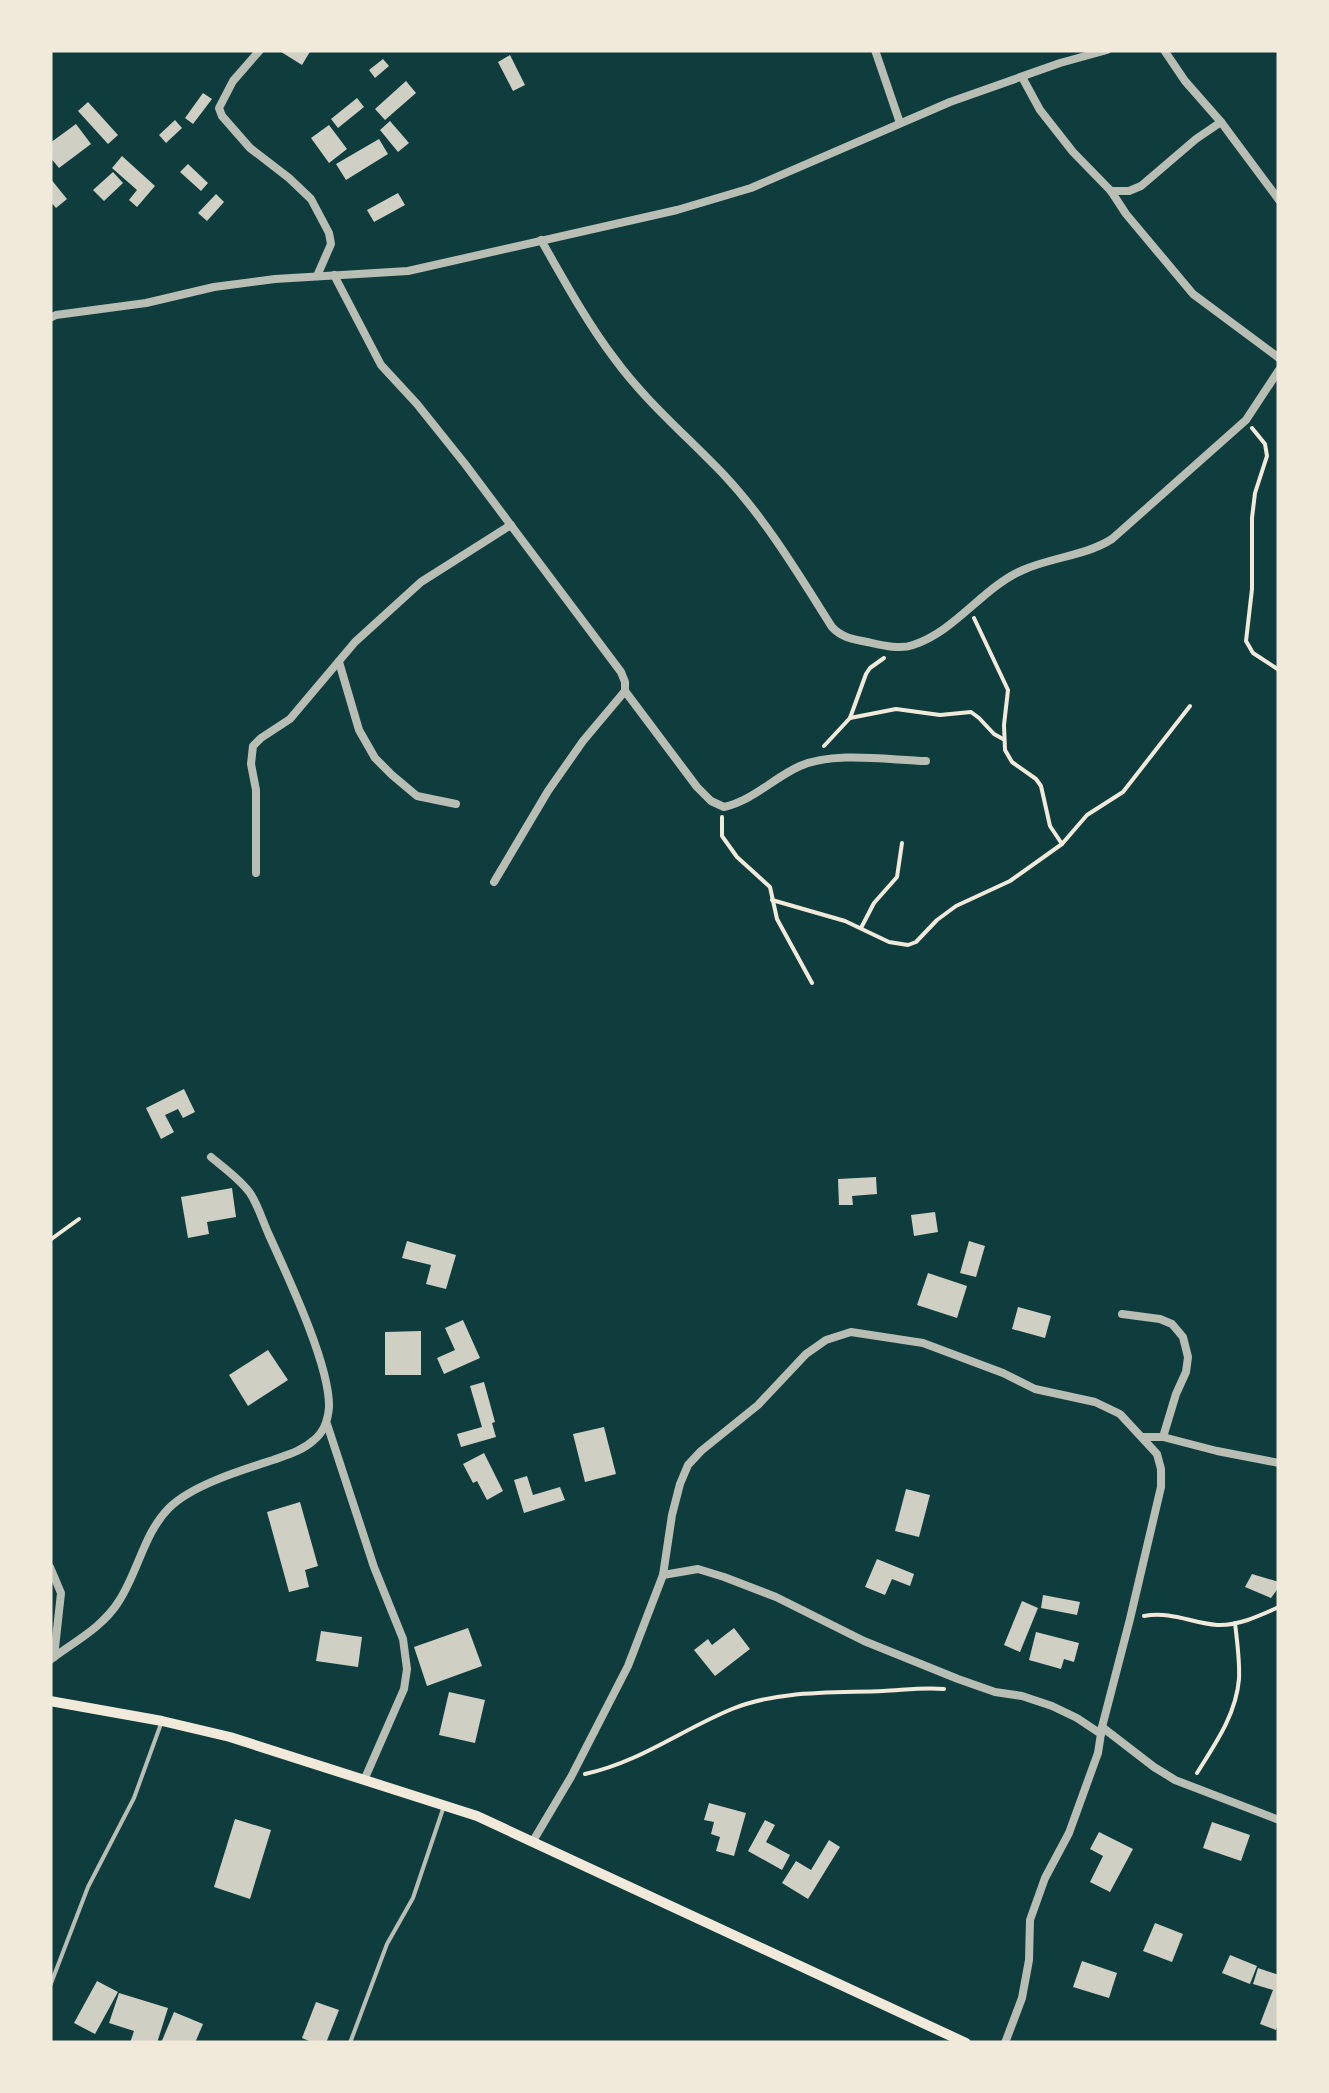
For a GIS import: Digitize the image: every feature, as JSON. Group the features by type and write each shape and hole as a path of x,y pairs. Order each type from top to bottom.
{"main road":[{"path":"50,1701 230,1737 478,1816 966,2043"}],"street":[{"path":"260,50 233,81 219,108 250,148 310,200 331,244 317,276"},
{"path":"874,50 900,123"},
{"path":"52,315 146,303 214,287 275,279 408,270 676,210 751,188 900,123 1107,50"},
{"path":"1164,50 1279,200"},
{"path":"1022,77 1040,110 1073,152 1111,191 1193,294 1279,358"},
{"path":"1111,191 1141,186 1220,122"},
{"path":"541,240 615,360 684,438 725,476 768,529 832,626 850,639 913,646 1020,571 1089,551 1112,539 1246,420 1279,370"},
{"path":"334,275 381,366 429,419 622,672 625,691 711,800 724,807 738,804 784,774 818,760 926,761"},
{"path":"256,873 253,746 290,719 355,642 421,582 510,525"},
{"path":"339,662 359,730 375,758 417,796 456,804"},
{"path":"494,882 548,791 625,691"},
{"path":"211,1157 250,1193 280,1261 321,1364 329,1404 326,1424 374,1567 403,1639 407,1670 404,1688 365,1778"},
{"path":"1122,1314 1160,1319 1172,1324 1182,1336 1188,1357 1186,1372 1163,1437"},
{"path":"533,1841 628,1666 662,1575 672,1515 688,1465 700,1450 758,1405 806,1354 826,1340 852,1332 866,1333 923,1343 1035,1389 1095,1402 1120,1414 1157,1454 1160,1487 1098,1754 1030,1920 1029,1960 1022,1998 1005,2043"},
{"path":"52,1658 109,1616 158,1522 171,1506 235,1473 294,1453 314,1440 326,1424"},
{"path":"1143,1437 1163,1437 1279,1463"},
{"path":"50,1567 62,1593 52,1658"},
{"path":"662,1575 698,1569 724,1577 776,1597 864,1642 980,1687 1052,1706 1101,1730 1154,1768 1189,1786 1279,1820"}],"lane":[{"path":"50,1986 88,1887 134,1798 162,1721"},
{"path":"350,2043 386,1944 413,1898 444,1804"}],"path":[{"path":"1246,420 1265,444 1267,456 1252,518 1252,590 1246,641 1253,653 1279,670"},
{"path":"970,608 1008,690 1003,740 1006,750 1012,762 1041,786 1048,819 1062,844"},
{"path":"818,760 821,750 850,718 870,668 902,647"},
{"path":"772,900 818,912 889,942 908,945 956,906 1010,881 1062,844 1087,815 1123,792 1190,706"},
{"path":"850,718 896,709 940,715 971,712 1003,740"},
{"path":"724,807 722,836 738,857 768,883 777,919 812,983"},
{"path":"861,928 874,903 897,877 902,843"},
{"path":"50,1240 78,1219"},
{"path":"1130,1619 1152,1615 1214,1625 1236,1623 1278,1607"},
{"path":"1189,1786 1230,1714 1239,1680 1236,1623"},
{"path":"571,1777 628,1761 734,1708 760,1701 831,1691 980,1687"}],"building":[{"path":"278,50 311,50 302,65"},
{"path":"510,55 525,85 513,91 498,62"},
{"path":"383,59 389,66 375,78 369,70"},
{"path":"406,81 416,93 385,120 375,109"},
{"path":"203,93 212,99 193,124 185,118"},
{"path":"357,98 364,107 338,128 331,119"},
{"path":"88,102 118,135 108,144 78,111"},
{"path":"175,120 182,128 166,143 159,135"},
{"path":"390,121 409,143 398,152 380,130"},
{"path":"76,124 91,144 59,168 50,157 50,143"},
{"path":"329,125 347,149 329,163 311,138"},
{"path":"379,139 388,154 346,180 336,164"},
{"path":"122,156 155,186 137,207 129,200 137,190 112,168"},
{"path":"188,164 208,183 201,191 180,172"},
{"path":"113,172 123,183 104,201 93,190"},
{"path":"50,178 67,199 56,208 50,201"},
{"path":"398,193 405,205 374,222 367,210"},
{"path":"216,194 224,202 207,221 198,213"},
{"path":"184,1089 195,1112 183,1118 178,1109 165,1115 174,1132 161,1139 146,1108"},
{"path":"876,1177 877,1194 852,1196 853,1205 839,1205 838,1179"},
{"path":"232,1188 236,1217 207,1222 209,1234 188,1238 181,1197"},
{"path":"935,1212 938,1232 914,1236 911,1215"},
{"path":"407,1241 456,1255 446,1289 426,1284 431,1265 402,1258"},
{"path":"969,1241 985,1246 976,1277 960,1273"},
{"path":"928,1273 967,1286 957,1318 917,1305"},
{"path":"1018,1307 1051,1316 1045,1338 1012,1329"},
{"path":"463,1320 480,1358 444,1374 437,1358 455,1350 445,1328"},
{"path":"421,1331 421,1375 385,1375 385,1332"},
{"path":"268,1350 288,1380 248,1406 229,1375"},
{"path":"484,1382 496,1437 461,1447 457,1434 482,1427 470,1386"},
{"path":"604,1427 616,1474 585,1482 573,1434"},
{"path":"484,1453 503,1491 487,1500 463,1464"},
{"path":"527,1476 533,1495 560,1487 565,1500 524,1513 514,1480"},
{"path":"906,1489 930,1495 919,1537 895,1531"},
{"path":"300,1502 318,1566 305,1570 309,1587 289,1592 267,1512"},
{"path":"877,1559 914,1574 910,1586 892,1579 885,1595 865,1587"},
{"path":"1252,1574 1279,1582 1271,1598 1245,1587"},
{"path":"1043,1595 1080,1602 1077,1615 1041,1608"},
{"path":"1022,1601 1038,1608 1020,1652 1004,1645"},
{"path":"468,1628 482,1666 427,1686 414,1647"},
{"path":"734,1628 750,1649 715,1676 694,1650 708,1639 712,1645"},
{"path":"321,1631 362,1637 358,1667 316,1661"},
{"path":"1036,1632 1079,1643 1074,1662 1064,1659 1061,1669 1029,1660"},
{"path":"449,1692 485,1700 475,1743 439,1735"},
{"path":"709,1803 746,1813 734,1856 716,1851 720,1837 711,1834 714,1822 704,1820"},
{"path":"235,1819 271,1830 250,1899 214,1887"},
{"path":"765,1820 775,1825 766,1842 790,1855 782,1870 748,1851"},
{"path":"1212,1822 1250,1835 1241,1861 1203,1848"},
{"path":"1099,1832 1133,1849 1110,1892 1090,1882 1103,1856 1090,1849"},
{"path":"829,1840 840,1847 808,1899 782,1883 796,1861 811,1870"},
{"path":"1155,1923 1183,1934 1172,1962 1143,1951"},
{"path":"1230,1955 1257,1966 1250,1984 1222,1973"},
{"path":"1082,1961 1117,1973 1109,1998 1073,1987"},
{"path":"1258,1968 1279,1975 1276,2030 1260,2024 1273,1990 1253,1984"},
{"path":"97,1981 118,1992 95,2034 74,2023"},
{"path":"119,1993 168,2008 157,2043 130,2043 134,2031 109,2023"},
{"path":"316,2002 339,2010 326,2043 302,2038"},
{"path":"174,2012 203,2024 195,2043 161,2043"}]}
